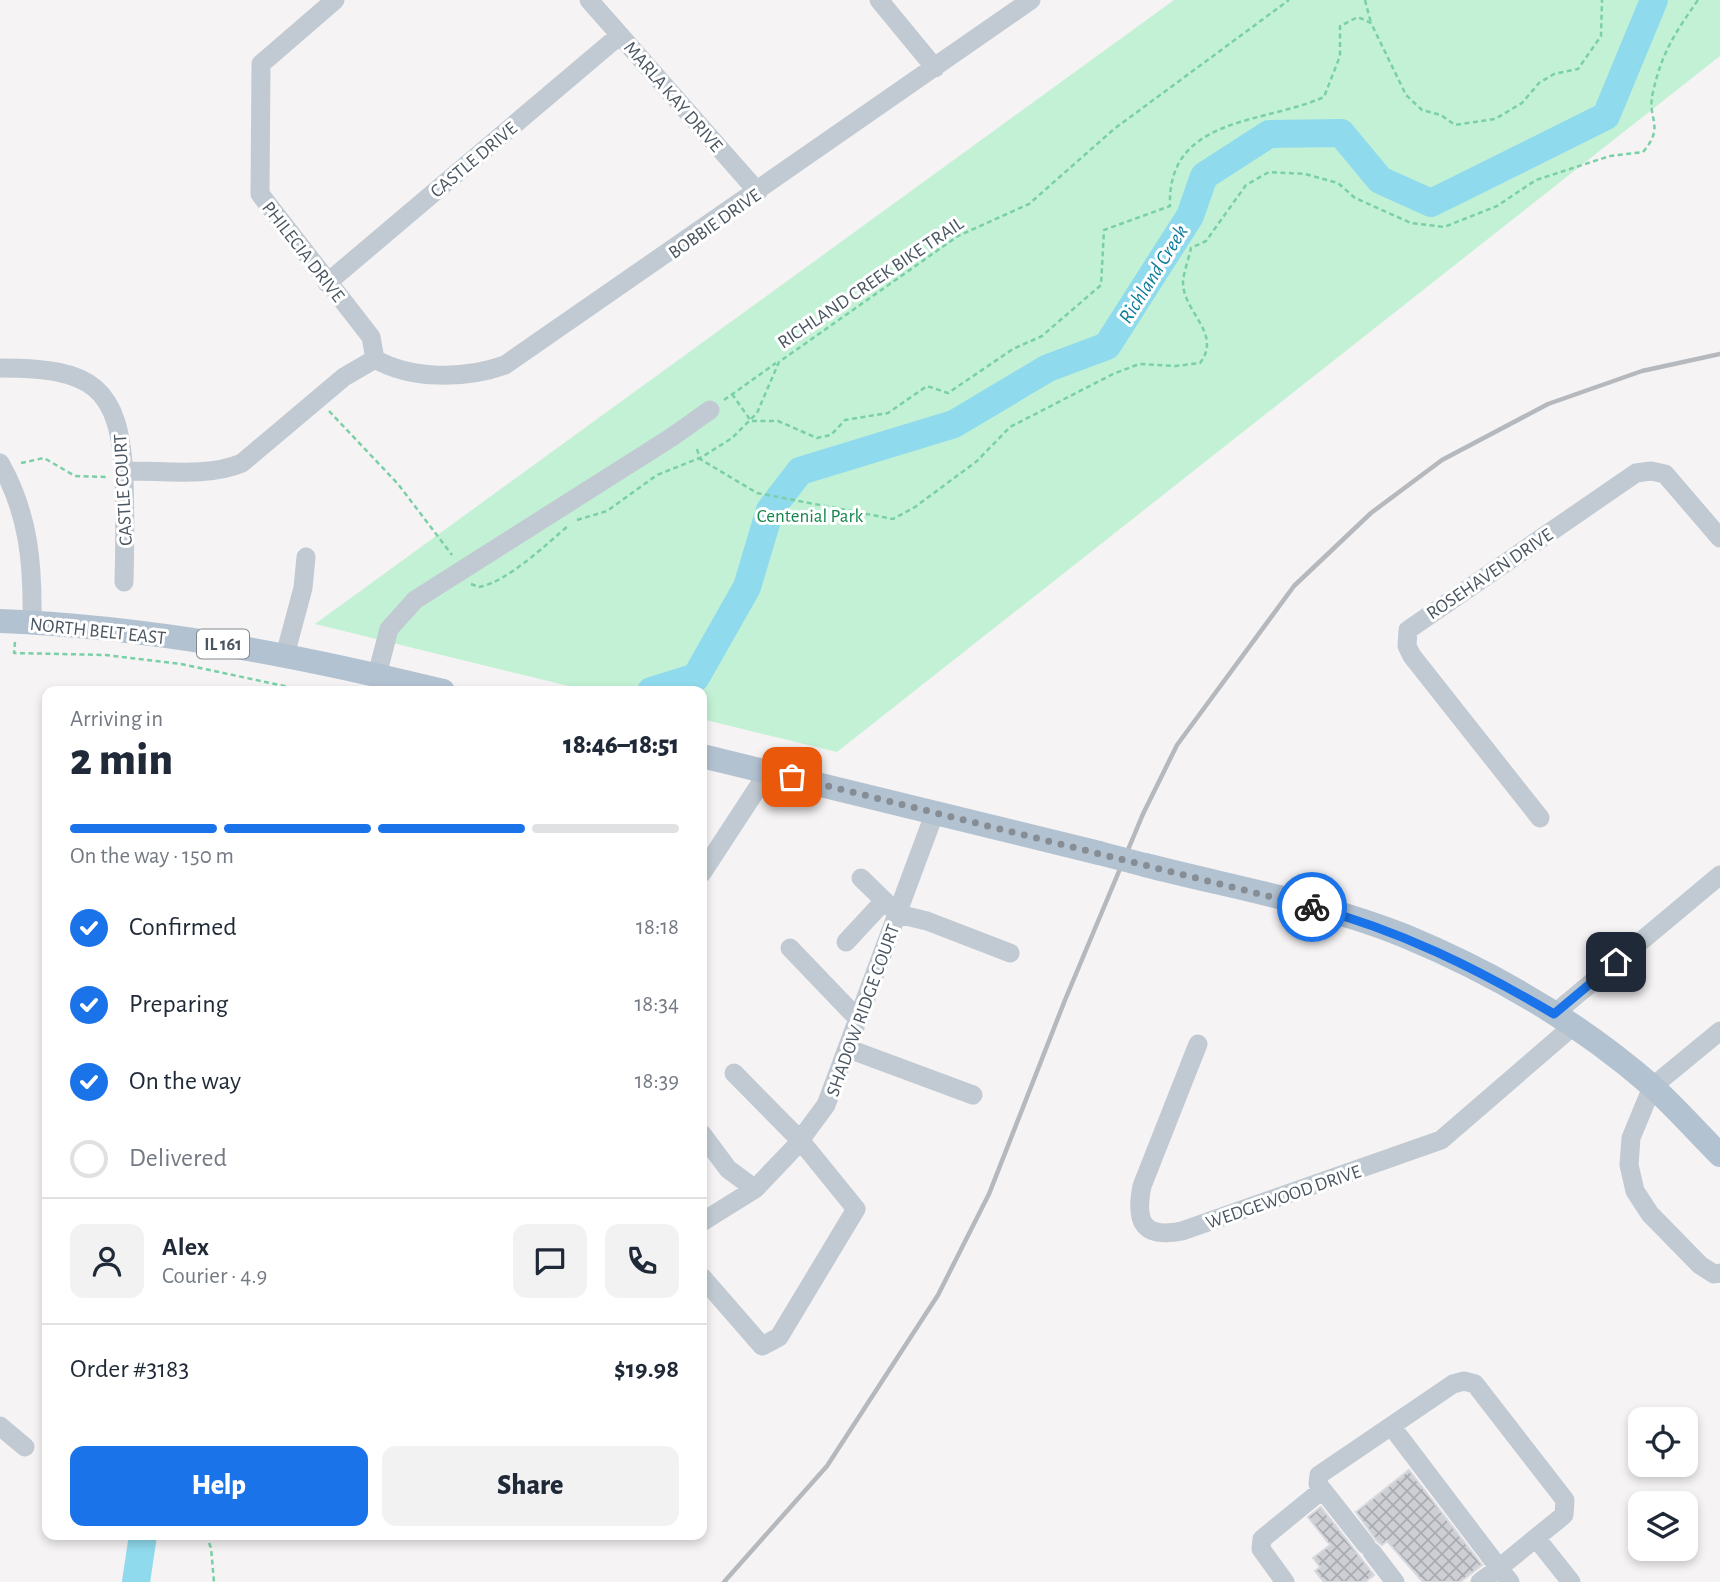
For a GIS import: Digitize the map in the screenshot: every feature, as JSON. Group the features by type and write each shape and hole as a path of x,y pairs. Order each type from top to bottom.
{"main road":[{"name":"NORTH BELT EAST","path":"0,621 104,628 285,655 422,686"},
{"path":"707,757 1145,865 1324,911 1403,936 1479,970 1564,1020 1653,1087 1720,1155"}],"street":[{"name":"PHILECIA DRIVE","path":"335,0 261,64 260,194 371,337 374,359"},
{"name":"MARLA KAY DRIVE","path":"589,0 758,192"},
{"path":"879,0 935,68"},
{"name":"BOBBIE DRIVE","path":"374,359 402,372 471,373 505,365 758,192 1031,0"},
{"name":"CASTLE DRIVE","path":"327,283 620,35"},
{"path":"123,471 229,468 260,450 318,398 359,366 374,359"},
{"name":"CASTLE COURT","path":"0,368 33,368 69,374 97,389 117,418 123,471 124,582"},
{"path":"377,675 389,629 403,610 461,569 672,437 710,410"},
{"path":"3,467 17,497 30,544 32,622"},
{"name":"ROSEHAVEN DRIVE","path":"1540,818 1412,656 1407,646 1408,630 1636,473 1651,471 1665,474 1720,538"},
{"path":"285,655 303,588 306,557"},
{"path":"707,865 768,772"},
{"name":"SHADOW RIDGE COURT","path":"707,1219 755,1189 800,1140 826,1105 859,1020 891,907 934,812"},
{"name":"WEDGEWOOD DRIVE","path":"1198,1044 1142,1186 1138,1207 1142,1222 1151,1232 1164,1235 1441,1140 1564,1020 1720,875"},
{"path":"861,878 891,907 1010,953"},
{"path":"846,942 891,907"},
{"path":"790,948 859,1020"},
{"path":"1720,1031 1653,1087 1631,1138 1629,1165 1635,1191 1650,1214 1700,1265 1714,1274 1720,1273"},
{"path":"849,1049 972,1095"},
{"path":"707,1284 762,1346 779,1337 856,1209 800,1140 734,1073"},
{"path":"707,1140 728,1169 755,1189"},
{"path":"1395,1582 1322,1490 1318,1484 1319,1475 1454,1384 1465,1381 1475,1384 1565,1500 1564,1516 1536,1538 1504,1575 1480,1582"},
{"path":"0,1426 25,1447"},
{"path":"1391,1427 1504,1575"},
{"path":"1285,1582 1261,1549 1262,1539 1322,1490"},
{"path":"1536,1538 1571,1582"}],"path":[{"name":"RICHLAND CREEK BIKE TRAIL","path":"318,398 398,484 472,585 479,587 491,584 526,561 570,524 607,511 657,475 702,457 732,438 751,421 779,362 958,236 1029,204 1114,129 1289,0"},
{"path":"1365,0 1371,23 1406,95 1422,110 1441,115 1455,125 1473,125 1504,114 1522,103 1539,83 1554,74 1578,69 1601,36 1602,0"},
{"path":"697,449 702,457 700,459 757,494 893,519 915,507 976,461 1010,427 1113,374 1139,364 1176,366 1200,363 1208,353 1209,339 1183,283 1191,248 1206,241 1246,185 1269,172 1306,174 1338,183 1355,198 1411,223 1444,227 1496,206 1536,180 1601,159 1643,152 1655,138 1657,124 1652,95 1667,43 1698,0"},
{"path":"732,394 751,421 778,421 817,438 831,435 845,420 888,414 927,386 948,393 1013,349 1042,336 1101,285 1104,230 1170,206 1170,188 1175,169 1195,142 1223,127 1303,106 1324,97 1340,56 1340,26 1358,17 1371,23"},
{"path":"710,410 779,362"},
{"path":"3,467 44,458 75,476 85,478 112,476 123,471"},
{"path":"15,653 106,655 181,664 284,686"},
{"path":"208,1540 214,1582"}],"green space":[{"name":"Centenial Park","path":"1174,0 1720,0 1720,56 837,752 707,720 707,686 569,686 315,624"}],"building":[{"path":"1409,1470 1482,1565 1460,1582 1423,1582 1387,1541 1382,1545 1377,1541 1356,1512"},
{"path":"1321,1507 1374,1575 1365,1582 1324,1582 1315,1571 1320,1567 1313,1558 1330,1545 1308,1517"}],"waterway":[{"name":"Richland Creek","path":"667,686 696,677 747,587 770,510 800,471 954,424 1048,368 1107,346 1190,216 1204,176 1269,134 1341,133 1380,180 1431,203 1606,116 1654,0"},
{"name":"Richland Creek","path":"136,1582 142,1540"}],"railway":[{"path":"724,1582 827,1466 938,1295 989,1194 1065,1000 1143,814 1177,745 1294,586 1371,513 1442,460 1548,404 1642,371 1720,354"}],"way so far":[{"path":"792,777 1312,907"}],"route":[{"path":"1312,907 1403,936 1479,970 1554,1014 1616,962"}]}
